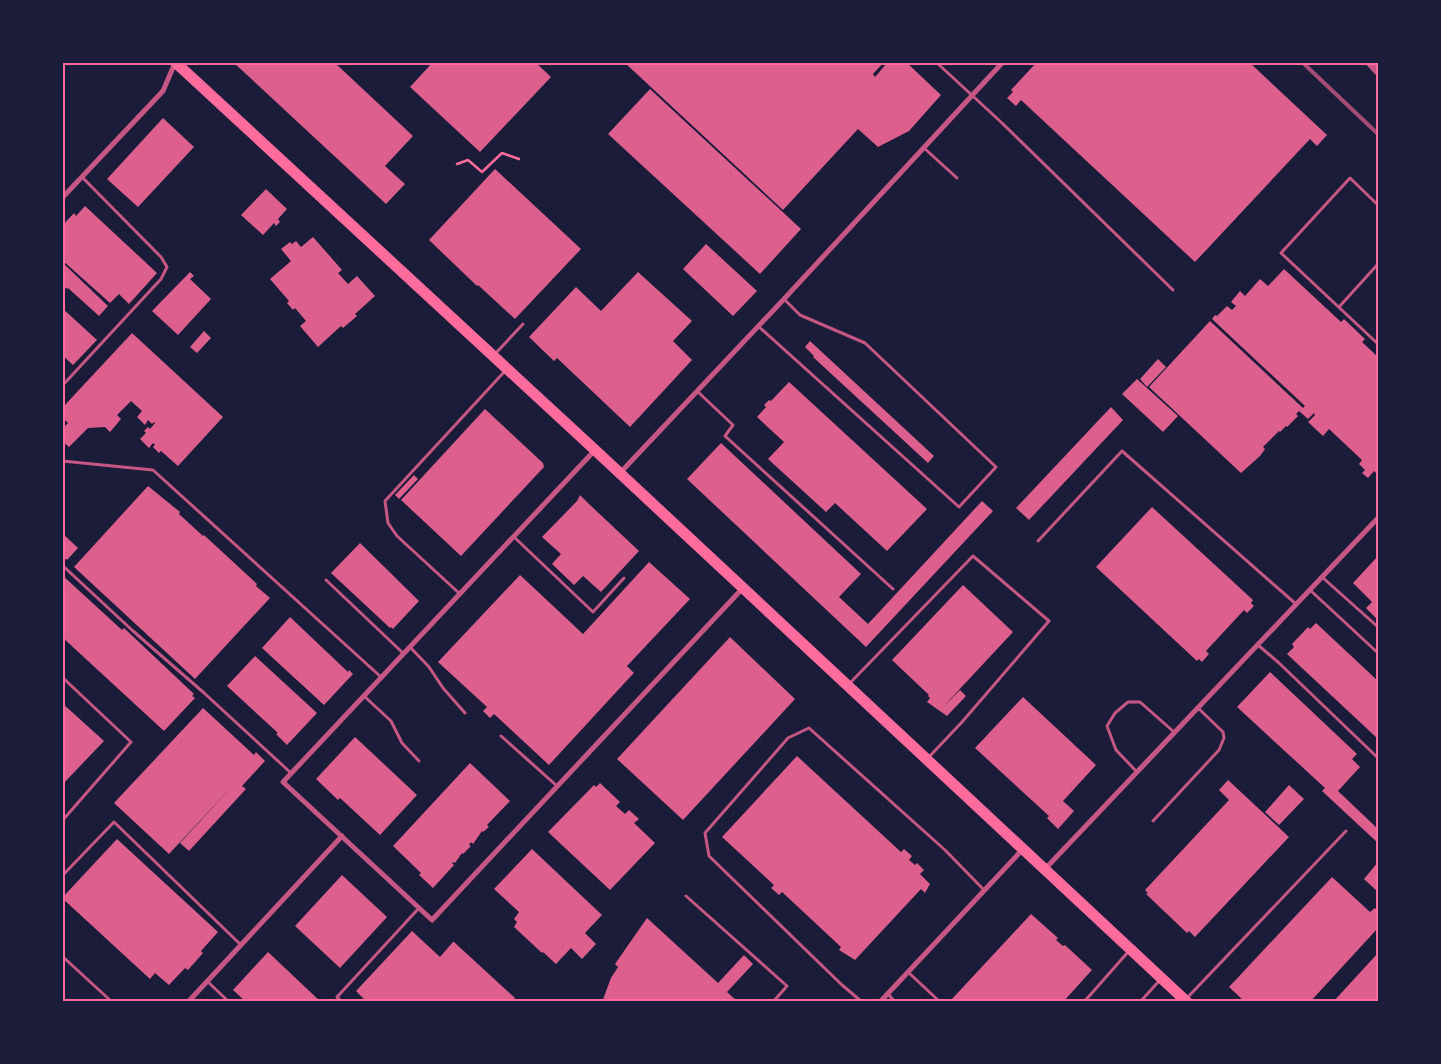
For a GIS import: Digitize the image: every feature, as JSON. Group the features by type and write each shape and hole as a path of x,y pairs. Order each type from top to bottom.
{"main road":[{"path":"176,63 620,473 1186,1001"}],"street":[{"path":"620,473 1003,62"},
{"path":"1370,62 1378,71"},
{"path":"62,198 163,91 176,63"},
{"path":"595,450 283,782 432,920 743,588"},
{"path":"1045,870 1378,518"},
{"path":"188,1002 342,836"},
{"path":"880,1002 1023,849"}],"lane":[{"path":"936,62 973,95 1173,290"},
{"path":"924,148 957,178"},
{"path":"62,386 161,280 167,267 161,257 82,177"},
{"path":"1378,205 1350,178 1281,253 1378,344"},
{"path":"1339,307 1378,264"},
{"path":"757,326 959,507 996,467 865,343 800,315 784,299"},
{"path":"493,356 523,324"},
{"path":"460,594 397,536 388,523 385,500 507,369"},
{"path":"696,391 733,425 724,436 893,589"},
{"path":"1038,541 1122,451 1297,604"},
{"path":"62,461 153,470 382,677"},
{"path":"513,537 593,612 624,578"},
{"path":"848,686 973,556 1049,621 962,722 926,759"},
{"path":"62,565 291,774"},
{"path":"1322,577 1378,627"},
{"path":"326,580 404,654"},
{"path":"1310,590 1378,653"},
{"path":"1258,645 1378,758"},
{"path":"410,647 429,667 443,688 465,713"},
{"path":"62,677 131,742 62,820"},
{"path":"364,696 391,721 402,743 419,761"},
{"path":"1137,772 1116,750 1107,726 1115,713 1128,702 1140,702 1175,733"},
{"path":"1153,822 1219,750 1224,738 1223,732 1198,708"},
{"path":"862,1002 842,985 709,856 705,833 788,738 809,728 945,850 984,890"},
{"path":"501,736 558,786"},
{"path":"62,876 114,822 242,944"},
{"path":"1186,1001 1346,831"},
{"path":"686,896 787,986 773,1002"},
{"path":"342,1002 337,997 419,908"},
{"path":"1084,1002 1130,949"},
{"path":"62,956 112,1002"},
{"path":"908,972 940,1002"},
{"path":"1140,1002 1162,978"},
{"path":"207,981 229,1002"},
{"path":"888,993 895,1002"}],"path":[{"path":"457,164 468,160 482,172 502,153 520,159"}],"building":[{"path":"233,62 334,62 413,136 385,166 405,184 386,204"},
{"path":"433,62 535,62 551,77 480,152 410,87"},
{"path":"624,62 884,62 873,74 875,77 888,62 906,62 941,95 909,131 878,147 858,129 783,210"},
{"path":"1037,62 1249,62 1327,135 1317,146 1310,139 1195,262 1021,100 1016,106 1007,98 1013,92 1011,90"},
{"path":"650,89 801,229 760,274 608,134"},
{"path":"163,118 194,147 138,207 107,179"},
{"path":"495,169 581,249 515,319 429,240"},
{"path":"266,189 287,209 278,219 280,222 276,226 274,223 263,235 241,215"},
{"path":"85,206 157,273 129,304 119,294 110,303 62,260 62,226 74,213 76,216"},
{"path":"313,237 342,270 338,273 348,284 357,276 375,296 355,314 357,316 343,328 341,326 318,347 300,326 306,321 295,308 293,310 287,303 289,301 270,279 291,261 281,249 290,242 292,244 296,241 301,247"},
{"path":"706,244 757,291 733,316 683,269"},
{"path":"64,264 108,306 99,316 68,288 62,285"},
{"path":"1284,269 1341,322 1344,319 1365,339 1362,342 1378,357 1378,470 1376,473 1374,471 1368,478 1362,473 1365,470 1359,464 1362,460 1329,429 1323,436 1308,422 1315,415 1314,413 1308,419 1299,411 1296,414 1298,416 1263,447 1265,449 1260,456 1241,473 1149,387 1210,321 1303,408 1305,406 1212,319 1227,306 1232,310 1236,306 1231,302 1240,291 1245,296 1260,279 1268,286"},
{"path":"190,272 194,276 190,279 211,299 178,335 152,311"},
{"path":"638,272 692,321 673,341 692,360 630,427 557,358 554,361 529,337 576,287 601,311"},
{"path":"62,308 97,340 73,365 62,355"},
{"path":"204,331 211,338 197,353 190,347"},
{"path":"132,333 223,417 178,466 161,451 159,453 153,447 155,445 153,443 149,448 140,439 146,433 144,431 148,427 150,429 155,423 152,424 148,420 145,425 137,417 142,411 131,401 117,415 121,419 110,432 105,427 88,428 69,447 62,441 62,426 64,427 68,423 62,417 64,406"},
{"path":"810,341 934,456 928,463 813,357 805,347"},
{"path":"1158,359 1166,367 1147,387 1140,379"},
{"path":"1137,379 1178,416 1163,432 1122,394"},
{"path":"789,382 927,509 887,551 835,503 826,512 768,459 784,442 757,417 766,407 764,405 769,400 771,401"},
{"path":"1111,407 1123,420 1029,520 1016,508"},
{"path":"485,409 543,463 544,467 461,556 401,500"},
{"path":"721,443 861,574 839,597 868,624 982,501 993,511 866,647 687,479"},
{"path":"414,475 418,479 399,499 395,495"},
{"path":"148,486 180,512 179,514 204,535 270,598 195,679 74,567"},
{"path":"580,495 639,551 601,592 583,576 574,585 552,564 561,554 542,537 577,501"},
{"path":"1152,507 1253,600 1251,603 1254,606 1247,613 1244,610 1206,651 1209,654 1202,662 1199,659 1197,661 1096,567"},
{"path":"62,533 78,548 67,560 62,556"},
{"path":"360,543 419,601 393,629 331,573"},
{"path":"1378,556 1378,620 1366,608 1372,602 1353,583"},
{"path":"649,562 690,599 627,666 634,673 549,765 494,714 490,718 483,711 487,707 438,662 520,575 583,634"},
{"path":"62,575 122,630 124,628 194,694 192,696 195,698 164,731 62,637"},
{"path":"963,585 1013,632 943,707 960,690 966,696 947,716 927,702 930,698 929,695 892,660"},
{"path":"290,617 348,672 349,670 353,674 324,705 262,648"},
{"path":"1316,623 1378,681 1378,739 1287,654 1294,647 1292,644 1308,627 1310,629"},
{"path":"730,637 795,699 683,820 617,759"},
{"path":"255,656 317,713 287,745 276,734 278,733 227,686"},
{"path":"1270,672 1357,754 1352,759 1360,767 1338,791 1378,829 1378,843 1322,791 1325,788 1237,707"},
{"path":"1023,697 1096,765 1063,801 1074,811 1058,829 1047,818 1049,816 975,748"},
{"path":"62,703 104,741 62,785"},
{"path":"203,708 254,755 256,752 265,761 242,786 246,789 189,851 180,843 238,780 169,854 114,803"},
{"path":"355,737 417,795 380,835 340,798 338,800 316,779"},
{"path":"797,756 901,852 904,849 912,856 909,860 915,865 917,863 924,870 920,874 930,884 925,893 921,889 855,960 839,950 841,947 782,892 779,895 771,888 774,885 722,837"},
{"path":"470,763 510,801 487,825 489,827 482,831 473,844 471,842 469,845 471,846 462,853 455,863 452,863 454,865 433,888 419,875 421,873 393,846"},
{"path":"1228,780 1289,837 1195,937 1189,931 1187,933 1146,894 1148,893 1145,890 1229,800 1219,790"},
{"path":"600,783 620,802 616,806 625,814 629,810 639,819 634,823 655,843 610,890 548,832 594,785 596,787"},
{"path":"1289,785 1304,799 1279,825 1265,812"},
{"path":"117,839 218,932 201,951 203,953 188,970 185,968 169,985 155,973 150,979 62,898"},
{"path":"532,849 602,915 585,933 596,944 582,959 571,948 556,964 542,953 514,927 517,922 514,919 519,912 494,889"},
{"path":"1378,862 1378,892 1364,879"},
{"path":"342,875 387,917 340,968 295,926"},
{"path":"1332,877 1370,912 1375,908 1378,911 1378,928 1310,1002 1245,1002 1229,987"},
{"path":"1031,914 1058,938 1056,940 1063,946 1065,945 1092,970 1063,1002 954,1002 952,999"},
{"path":"647,918 718,983 744,955 753,964 727,992 738,1002 602,1002 611,978 618,967 615,964"},
{"path":"412,931 440,957 454,942 515,998 511,1002 367,1002 356,991"},
{"path":"268,952 321,1002 246,1002 233,990"},
{"path":"1378,953 1378,1002 1333,1002"}],"railway":[{"path":"1302,62 1378,134"}]}
